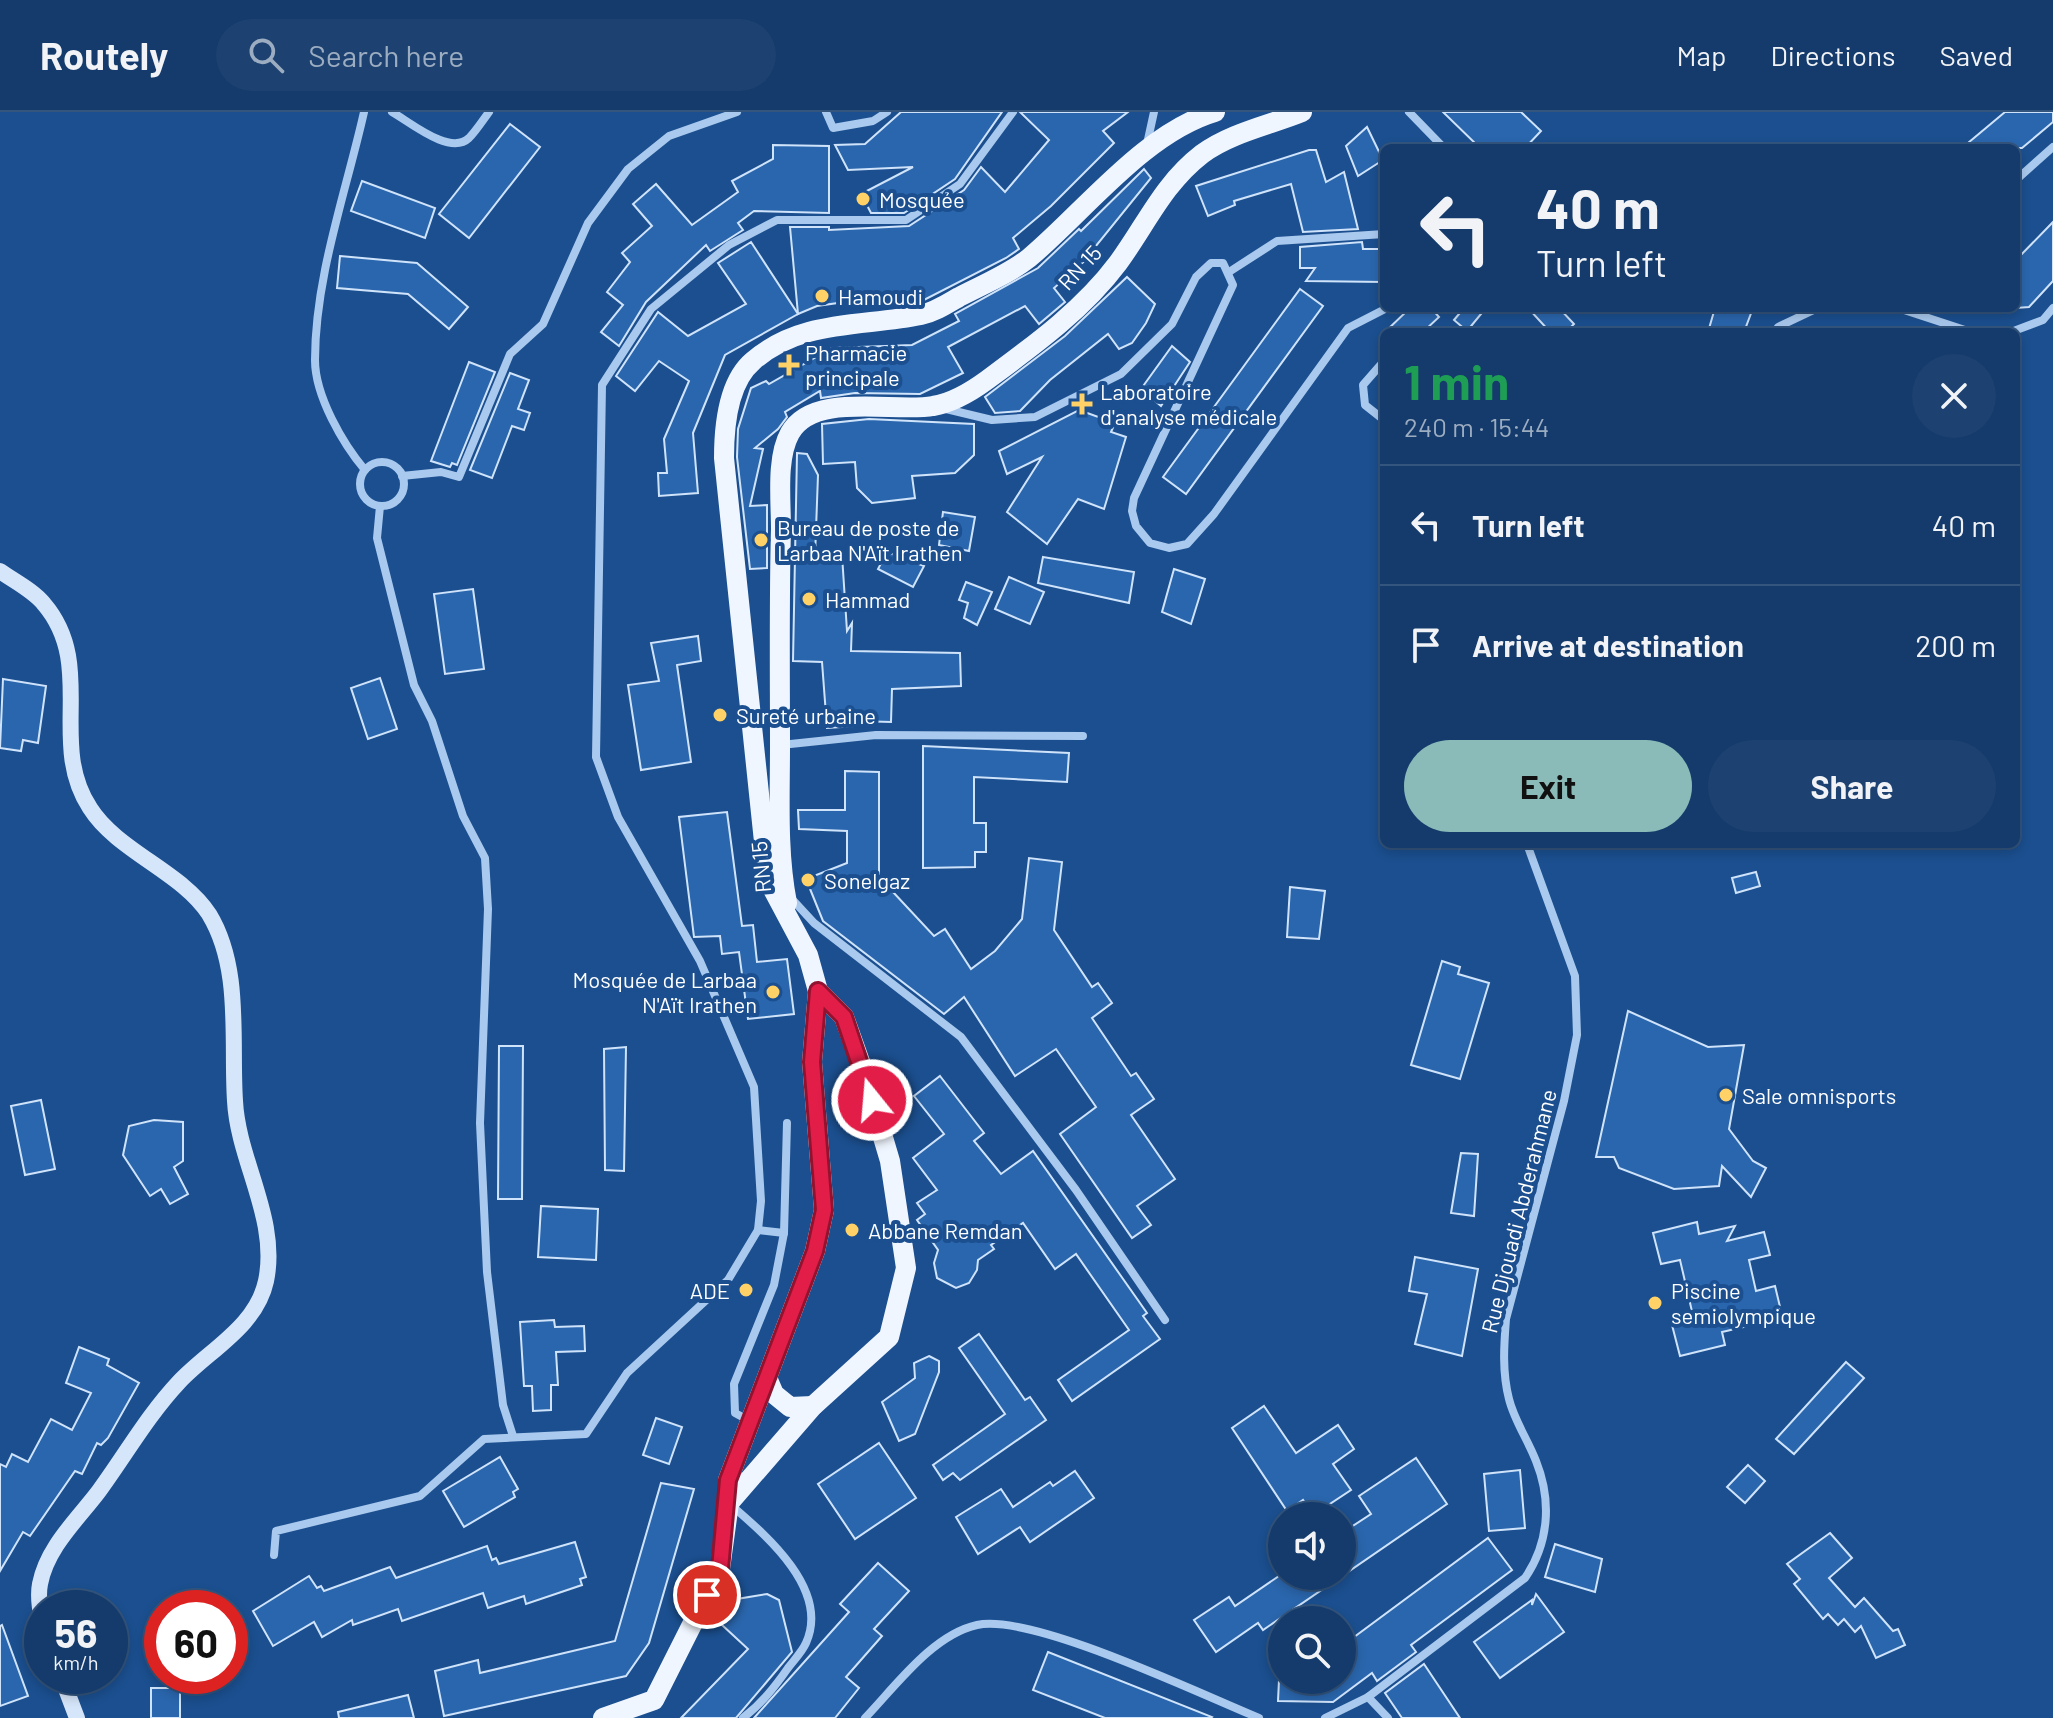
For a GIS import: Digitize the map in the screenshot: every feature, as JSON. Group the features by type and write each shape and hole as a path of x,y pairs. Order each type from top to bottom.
{"main road":[{"name":"RN 15","path":"603,1718 654,1700 720,1569 729,1503 728,1480 753,1423 815,1251 824,1210 812,1062 818,991 808,955 768,880 727,487 724,429 741,374 753,361 794,335 861,322 922,315 1026,261 1145,152 1200,116 1215,112"},
{"name":"RN 15","path":"790,919 784,891 780,745 782,478 790,433 800,421 818,411 933,406 980,385 1038,342 1096,288 1118,263 1161,195 1185,168 1234,137 1302,112"},
{"path":"0,571 43,601 65,634 73,667 69,732 75,775 90,809 208,912 224,946 232,985 235,1110 267,1236 266,1281 255,1307 234,1333 181,1380 150,1417 53,1552 40,1590"},
{"name":"RN 15","path":"729,1503 813,1406 889,1337 906,1268 890,1161 863,1070 844,1017 818,991"},
{"path":"768,1380 774,1394 790,1407 813,1406"},
{"path":"68,1694 77,1718"}],"street":[{"path":"364,112 323,285 315,363 328,411 349,451 365,470"},
{"path":"392,112 445,142 459,144 468,139 489,112"},
{"path":"380,506 363,495 360,483 365,470 385,463 402,476 441,472 459,477 510,354 543,324 588,223 628,169 669,136 737,112"},
{"path":"826,112 833,128 873,121 887,112"},
{"path":"274,1555 276,1531 420,1496 484,1439 586,1434 627,1373 728,1280 758,1230 761,1201 754,1087 700,961 618,817 596,757 602,385 651,309 729,245 777,220 906,220 960,184 1013,112"},
{"path":"1145,152 1154,112"},
{"path":"1409,112 1440,144"},
{"path":"2020,176 2053,147"},
{"path":"1229,272 1277,241 1380,234"},
{"path":"933,406 992,420 1035,417 1121,374 1172,324 1196,277 1211,263 1223,263 1233,285 1134,498 1132,511 1136,526 1150,543 1169,548 1187,544 1214,514 1348,328 1380,312"},
{"path":"2020,329 2043,320 2053,308"},
{"path":"1777,328 1810,312"},
{"path":"1917,312 1960,328"},
{"path":"1380,366 1363,385 1365,405 1380,417"},
{"path":"380,506 399,497 402,476"},
{"path":"380,506 377,538 414,685 432,721 463,816 485,858 488,909 480,1123 486,1257 503,1405 513,1436"},
{"path":"780,745 876,735 1083,736"},
{"name":"Rue Djouadi Abderahmane","path":"1325,1718 1368,1697 1525,1578 1541,1555 1547,1516 1538,1464 1509,1400 1503,1354 1506,1319 1564,1101 1577,1035 1575,976 1528,848"},
{"path":"784,891 814,923 961,1037 1076,1190 1165,1320"},
{"path":"753,1423 735,1413 734,1384 774,1285 784,1233 787,1123"},
{"path":"758,1230 784,1233"},
{"path":"729,1503 770,1538 798,1579 808,1601 810,1623 806,1643 766,1700 743,1718"},
{"path":"865,1718 941,1643 977,1625 1040,1630 1259,1718"},
{"path":"1368,1697 1388,1718"}],"building":[{"path":"901,112 1002,112 955,179 904,213 871,213 861,194 913,167 848,170 835,145 865,144"},
{"path":"1020,112 1128,112 1103,131 1114,143 1051,206 1013,238 1019,249 1006,258 922,301 859,304 859,300 817,306 798,314 790,227 829,227 829,230 909,226 964,190 981,167 1005,192 1049,140"},
{"path":"1443,112 1521,112 1541,131 1529,144 1476,144"},
{"path":"2005,112 2053,112 2053,122 2022,148 2020,144 1967,144"},
{"path":"510,124 540,147 469,238 439,214"},
{"path":"1367,127 1380,154 1380,162 1358,176 1346,146"},
{"path":"773,145 829,146 829,213 754,211 738,223 743,230 710,251 706,245 646,302 619,346 601,332 623,305 607,292 630,262 622,253 652,226 633,204 656,184 692,225 738,192 732,181 773,159"},
{"path":"1316,150 1326,182 1344,172 1358,229 1303,232 1291,184 1234,201 1235,205 1208,216 1196,186"},
{"path":"1144,169 1151,178 1095,247 1097,250 1054,288 1065,302 1039,324 1025,306 948,347 963,373 920,394 855,393 821,398 820,391 785,412 787,417 778,429 755,448 763,449 750,506 767,505 767,568 750,569 737,457 738,429 751,388 766,381 769,384 832,348 912,345 959,321 955,314 1038,268"},
{"path":"362,181 435,208 425,238 351,211"},
{"path":"2053,222 2053,281 2029,307 2020,308 2020,256"},
{"path":"751,242 798,314 725,355 693,433 698,493 659,496 658,473 667,473 664,439 689,381 659,361 635,391 616,376 658,312 688,336 746,304 718,263"},
{"path":"1362,242 1363,249 1380,249 1380,282 1306,281 1315,268 1300,268 1300,247"},
{"path":"340,256 417,263 468,307 449,329 408,294 337,288"},
{"path":"1127,277 1155,304 1132,343 1119,349 1108,334 1050,380 1020,411 995,413 985,397 1065,336"},
{"path":"1300,289 1323,306 1186,494 1163,477"},
{"path":"1406,312 1435,312 1439,317 1427,328 1389,328"},
{"path":"1461,312 1483,312 1469,328 1463,328 1454,320"},
{"path":"1532,312 1563,312 1574,324 1570,328 1546,328"},
{"path":"1714,312 1752,312 1746,328 1709,328"},
{"path":"1172,346 1190,362 1161,406 1141,389"},
{"path":"469,362 495,372 457,465 452,463 450,467 431,461"},
{"path":"510,373 529,380 518,409 530,413 524,430 512,426 492,478 470,470"},
{"path":"1079,410 1115,423 1111,432 1126,437 1104,509 1078,499 1047,544 1007,512 1042,457 1007,474 999,451"},
{"path":"869,419 974,424 974,455 955,473 912,476 915,498 872,503 857,488 855,462 823,464 822,424"},
{"path":"797,453 807,454 818,475 815,557 842,555 847,631 852,623 851,651 960,653 961,686 892,689 891,722 856,721 856,726 827,728 822,662 793,661"},
{"path":"943,512 975,517 969,551 939,545"},
{"path":"887,552 924,566 913,587 878,569"},
{"path":"1043,557 1134,572 1129,603 1038,583"},
{"path":"1174,569 1205,579 1191,624 1162,612"},
{"path":"1009,577 1044,592 1030,624 995,609"},
{"path":"966,582 992,592 977,625 964,618 968,603 959,600"},
{"path":"473,589 484,669 445,674 434,594"},
{"path":"698,636 701,661 677,665 691,762 641,770 628,685 659,681 651,643"},
{"path":"380,678 397,729 368,739 351,688"},
{"path":"3,679 46,686 38,743 23,740 21,751 0,748"},
{"path":"923,746 1069,753 1067,782 974,777 974,823 986,823 986,852 975,852 975,867 923,868"},
{"path":"845,771 879,772 879,877 934,936 945,929 971,969 995,951 1022,919 1029,858 1062,862 1054,930 1092,987 1098,983 1112,1003 1092,1018 1131,1076 1136,1073 1154,1099 1131,1115 1175,1179 1137,1206 1151,1225 1132,1238 1060,1134 1096,1107 1056,1049 1015,1076 964,997 944,1014 823,921 806,879 847,863 847,831 799,829 798,810 845,810"},
{"path":"727,812 742,926 753,925 757,962 787,959 794,1014 748,1019 739,952 722,954 720,936 694,937 679,817"},
{"path":"1756,872 1760,886 1736,893 1732,878"},
{"path":"1290,887 1325,891 1319,939 1287,937"},
{"path":"1442,961 1460,967 1458,974 1489,983 1460,1079 1411,1065"},
{"path":"1628,1011 1708,1047 1744,1045 1729,1129 1753,1161 1766,1168 1751,1197 1722,1166 1719,1186 1674,1189 1619,1168 1614,1157 1596,1157"},
{"path":"499,1046 523,1046 522,1199 498,1199"},
{"path":"626,1047 624,1171 605,1170 604,1049"},
{"path":"940,1076 984,1133 974,1141 1001,1174 1033,1151 1147,1313 1143,1316 1160,1339 1072,1401 1058,1380 1129,1330 1076,1254 1055,1269 1023,1223 991,1245 994,1249 978,1260 977,1270 969,1283 956,1288 937,1278 934,1263 938,1250 917,1220 925,1214 917,1203 937,1190 913,1158 944,1134 914,1096"},
{"path":"41,1100 55,1169 25,1175 11,1106"},
{"path":"154,1120 183,1122 183,1161 174,1167 188,1194 170,1204 161,1189 150,1196 123,1155 129,1126"},
{"path":"1461,1153 1478,1154 1474,1216 1451,1213"},
{"path":"541,1206 598,1209 596,1260 538,1257"},
{"path":"1697,1222 1699,1234 1735,1226 1727,1241 1764,1232 1770,1255 1749,1260 1756,1291 1775,1286 1781,1311 1760,1316 1761,1323 1722,1332 1725,1345 1680,1356 1672,1325 1694,1320 1680,1260 1661,1264 1653,1233"},
{"path":"1415,1257 1478,1269 1462,1356 1415,1344 1427,1294 1409,1291"},
{"path":"554,1320 555,1327 584,1326 585,1351 556,1352 558,1385 551,1385 551,1410 533,1411 532,1386 524,1386 520,1322"},
{"path":"979,1334 1025,1400 1030,1397 1046,1420 960,1480 953,1473 943,1480 933,1465 1005,1414 959,1348"},
{"path":"79,1347 109,1359 107,1365 139,1383 108,1438 101,1445 97,1443 82,1474 75,1471 30,1536 23,1532 0,1571 0,1464 6,1467 12,1454 28,1462 51,1419 72,1430 91,1393 66,1383"},
{"path":"929,1356 939,1361 939,1372 915,1434 899,1441 882,1402 915,1378 914,1363"},
{"path":"1846,1362 1864,1378 1794,1454 1776,1439"},
{"path":"1264,1406 1296,1453 1338,1425 1354,1449 1333,1464 1351,1490 1333,1502 1281,1502 1232,1428"},
{"path":"656,1418 682,1427 669,1464 643,1455"},
{"path":"879,1443 916,1498 855,1539 818,1484"},
{"path":"500,1457 518,1489 513,1492 515,1497 464,1527 443,1491"},
{"path":"1416,1458 1447,1504 1356,1566 1356,1524 1371,1514 1359,1496"},
{"path":"1748,1465 1765,1481 1745,1503 1727,1487"},
{"path":"1520,1470 1525,1528 1489,1531 1484,1474"},
{"path":"1075,1471 1094,1498 1030,1542 1020,1527 978,1554 956,1517 1001,1489 1013,1507 1050,1482 1053,1486"},
{"path":"661,1483 694,1489 649,1643 626,1676 444,1716 435,1671 478,1660 480,1673 615,1641"},
{"path":"1830,1533 1852,1558 1829,1578 1855,1607 1864,1598 1893,1631 1898,1629 1905,1645 1876,1658 1861,1626 1855,1632 1844,1619 1838,1625 1828,1614 1823,1619 1794,1584 1800,1579 1787,1564"},
{"path":"1488,1538 1512,1570 1411,1645 1416,1652 1377,1681 1372,1673 1356,1685 1356,1636"},
{"path":"575,1542 586,1577 580,1579 582,1585 526,1604 524,1596 488,1608 483,1593 402,1621 398,1609 353,1625 352,1620 322,1637 314,1622 273,1646 253,1611 309,1576 317,1588 321,1586 324,1591 390,1567 396,1578 487,1546 492,1560 496,1558 499,1564"},
{"path":"1555,1544 1602,1559 1595,1592 1545,1577"},
{"path":"878,1563 909,1591 874,1629 882,1636 846,1677 859,1688 835,1718 754,1718 849,1612 840,1604"},
{"path":"1268,1584 1268,1590 1322,1590 1298,1606 1268,1606 1268,1627 1263,1630 1258,1623 1216,1652 1194,1620 1229,1597 1235,1606"},
{"path":"767,1594 779,1600 792,1652 736,1718 681,1718 748,1649 721,1624 737,1599"},
{"path":"1536,1594 1564,1632 1500,1678 1474,1642 1532,1600 1532,1605"},
{"path":"0,1626 24,1685 24,1694 28,1696 0,1706"},
{"path":"1048,1652 1212,1717 1105,1718 1033,1690"},
{"path":"1424,1664 1460,1718 1402,1718 1385,1693"},
{"path":"151,1694 180,1694 180,1718 151,1718"},
{"path":"1278,1694 1344,1694 1333,1702 1278,1701"},
{"path":"408,1695 414,1718 339,1718 338,1712"}],"place":[{"name":"Mosquée","path":"863,199"},
{"name":"Hamoudi","path":"822,296"},
{"name":"Pharmacie principale","path":"789,365"},
{"name":"Laboratoire d'analyse médicale","path":"1082,404"},
{"name":"Bureau de poste de Larbaa N'Aït Irathen","path":"761,540"},
{"name":"Hammad","path":"809,599"},
{"name":"Sureté urbaine","path":"720,715"},
{"name":"Sonelgaz","path":"808,880"},
{"name":"Mosquée de Larbaa N'Aït Irathen","path":"773,992"},
{"name":"Sale omnisports","path":"1726,1095"},
{"name":"Abbane Remdan","path":"852,1230"},
{"name":"ADE","path":"746,1290"},
{"name":"Piscine semiolympique","path":"1655,1303"}],"route":[{"path":"707,1595 720,1569 729,1503 728,1480 753,1423 815,1251 824,1210 812,1062 818,991 844,1017 872,1100"}]}
